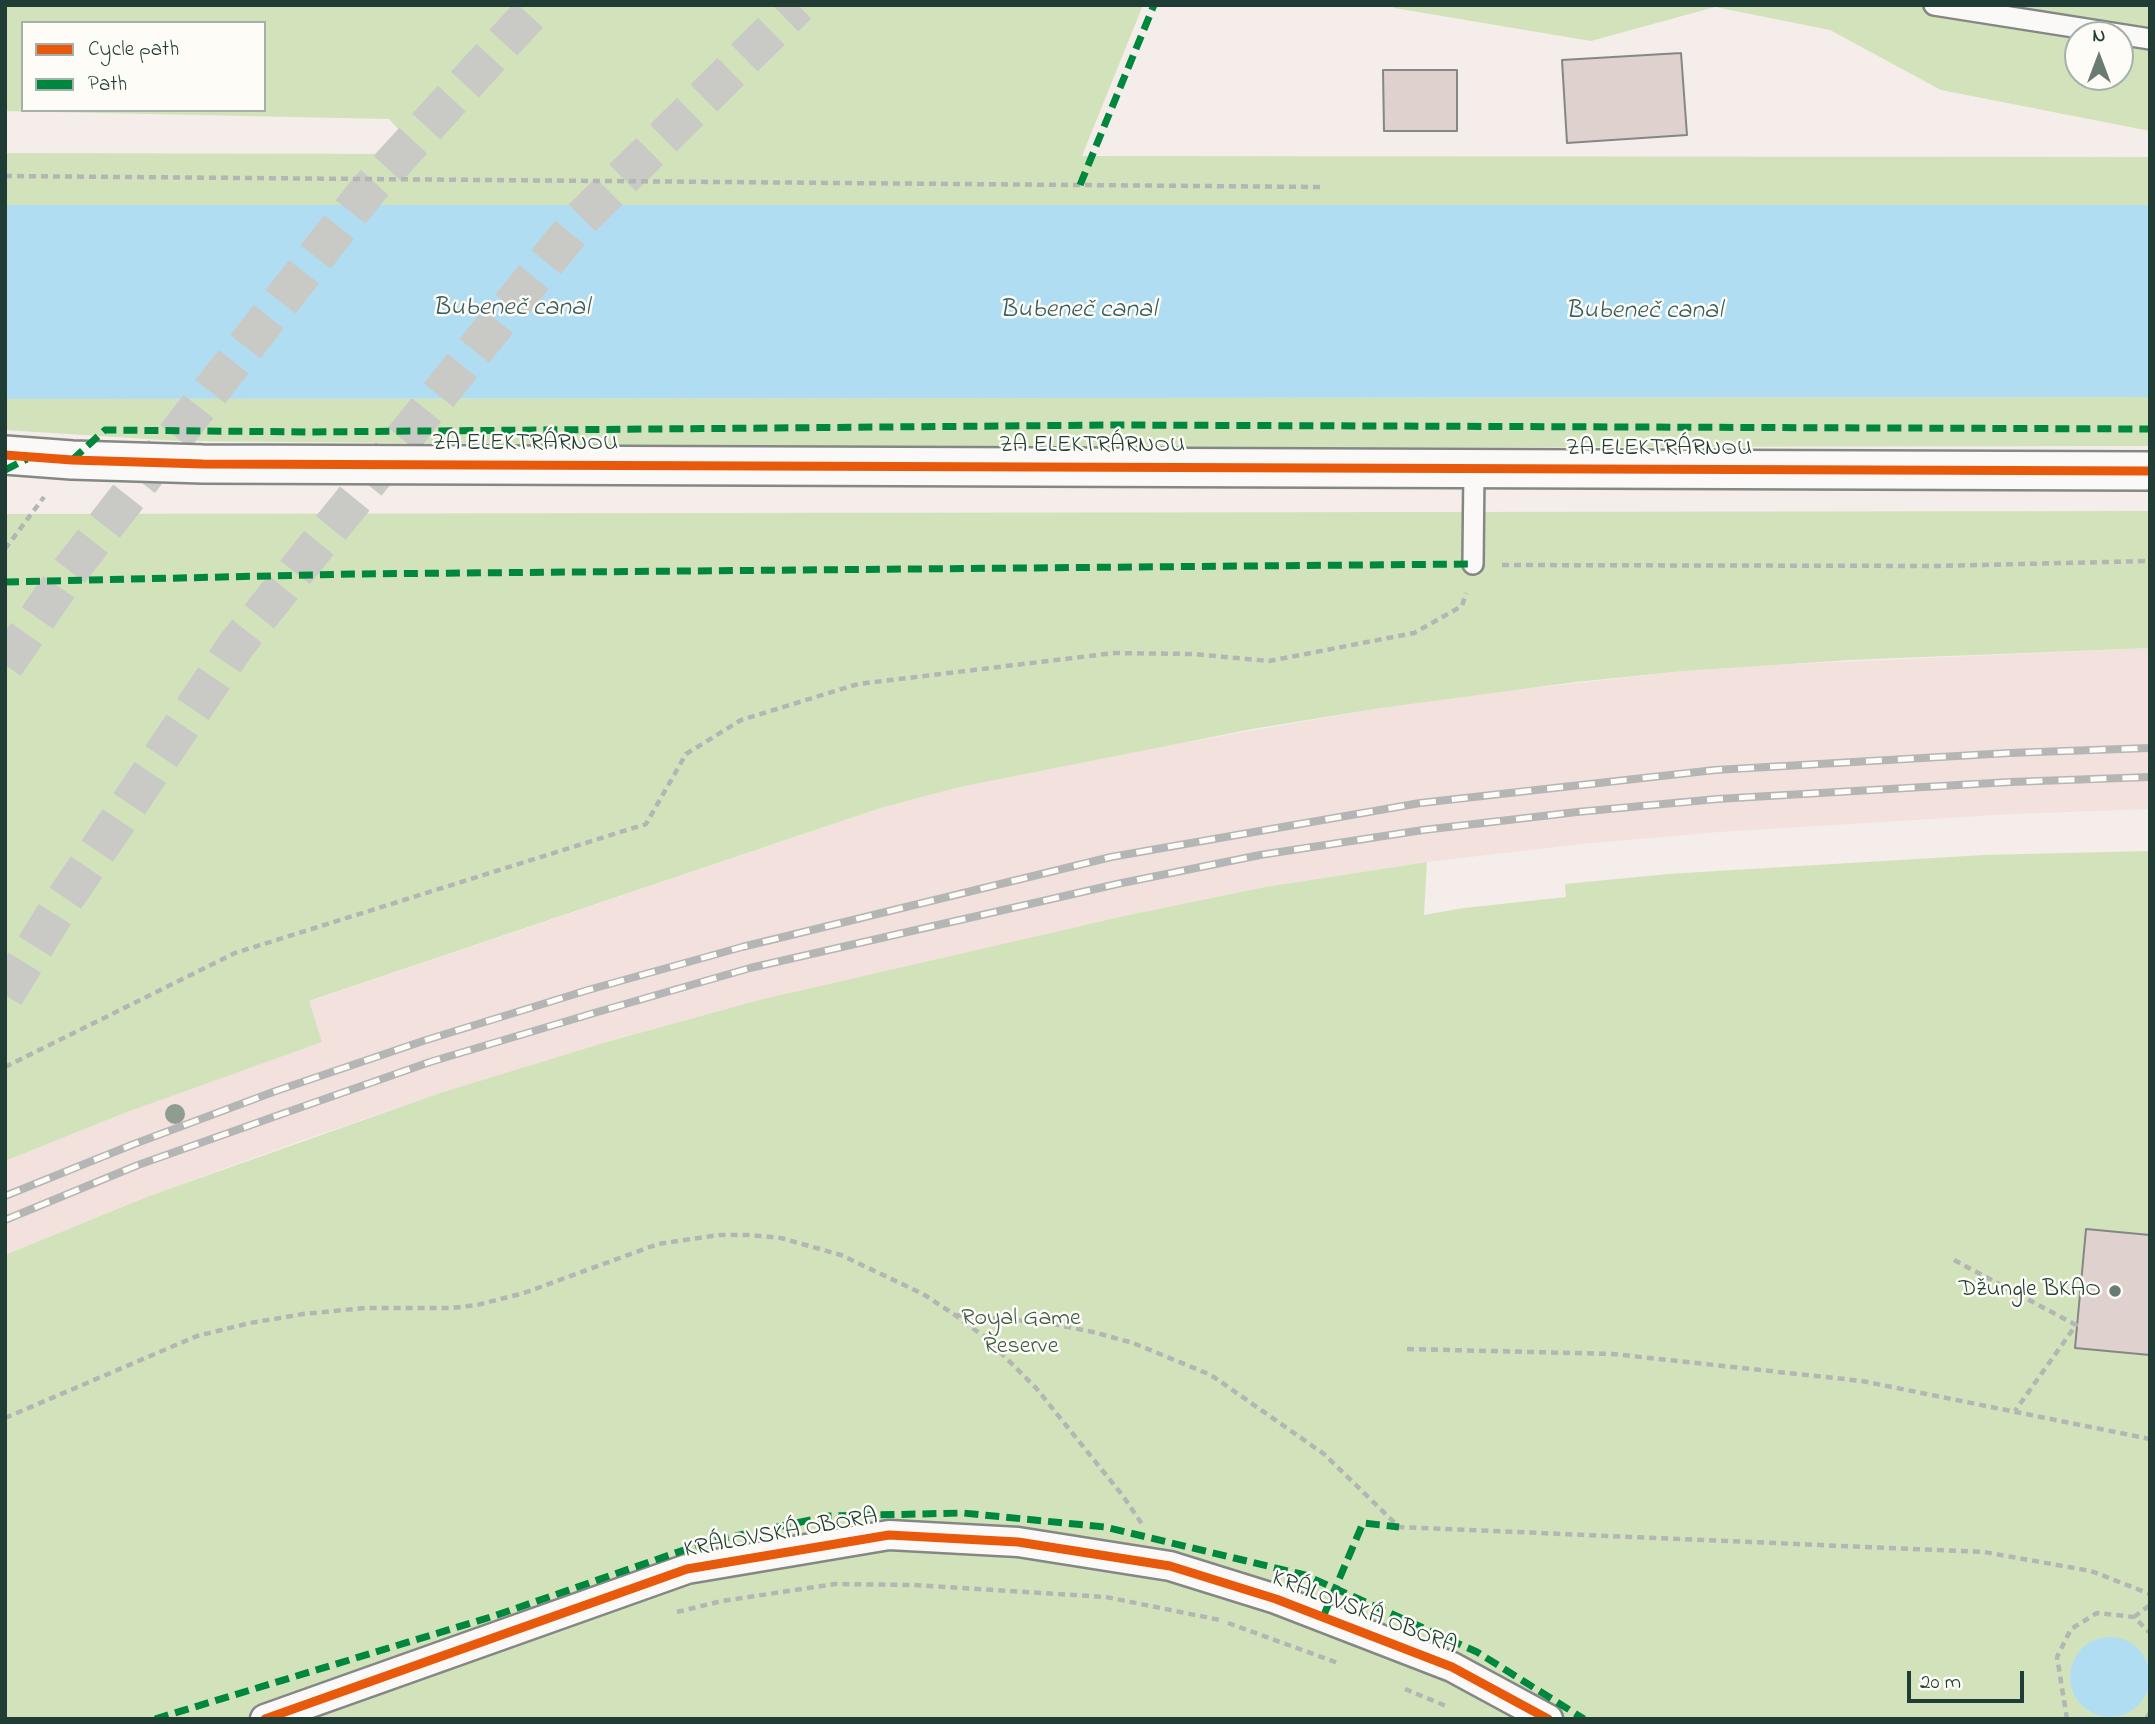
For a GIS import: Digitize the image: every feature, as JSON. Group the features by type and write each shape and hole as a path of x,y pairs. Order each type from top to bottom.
{"street":[{"name":"ZA ELEKTRÁRNOU","path":"15,460 203,464 2150,471"},
{"name":"KRÁLOVSKÁ OBORA","path":"265,1719 687,1569 889,1535 1018,1542 1170,1566 1276,1600 1452,1667 1548,1719"}],"lane":[{"path":"1934,5 2150,39"},
{"path":"1473,565 1474,468"}],"path":[{"path":"5,176 1320,187"},
{"path":"5,549 72,460"},
{"path":"5,1067 235,953 646,824 686,754 741,720 858,684 1114,653 1192,654 1269,661 1414,633 1462,606 1473,565 1936,566 2150,561"},
{"path":"5,1418 197,1336 250,1323 365,1308 452,1308 477,1305 524,1293 659,1244 689,1238 750,1235 781,1238 841,1255 923,1294 986,1338 1036,1388 1123,1496 1170,1566"},
{"path":"1954,1260 2076,1325 2015,1411"},
{"path":"955,1315 1048,1323 1093,1332 1133,1343 1211,1375 1324,1454 1399,1527 1984,1552 2091,1571 2150,1594"},
{"path":"1407,1349 1613,1354 1862,1381 2150,1439"},
{"path":"669,1614 722,1601 835,1584 914,1585 1106,1597 1221,1620 1345,1665"},
{"path":"2134,1617 2150,1605"},
{"path":"2067,1719 2057,1657 2071,1629 2097,1612 2134,1617 2150,1633"},
{"path":"1395,1685 1446,1706"},
{"path":"2146,1719 2150,1713"}],"shaded area":[{"path":"2150,648 2150,809 2012,814 1719,832 1581,844 1427,862 1265,887 1124,916 759,1000 603,1043 440,1093 289,1145 149,1196 5,1255 5,1161 122,1114 321,1042 308,1002 884,807 960,787 1159,747 1381,708 1482,694 1684,671"}],"green space":[{"path":"5,5 1143,5 1082,156 2150,157 2150,205 5,205 5,153 421,154 389,119 53,112 266,112 266,21 21,21 21,111 5,111"},
{"path":"1389,5 2150,7 2150,131 1941,90 1830,30 1715,7 1591,41"},
{"path":"2150,397 2150,446 978,448 178,441 5,430 5,399"},
{"path":"2150,511 2150,648 1850,660 1684,671 1576,682 1381,708 1252,729 960,787 884,807 309,1001 322,1042 122,1114 5,1161 5,514"},
{"name":"Royal Game Reserve","path":"2150,851 2150,1235 2086,1229 2075,1348 2150,1355 2150,1673 2150,1719 5,1719 5,1255 149,1196 440,1093 603,1043 759,1000 1124,916 1265,887 1427,862 1424,915 1566,897 1565,884 1668,874 1983,855","holes":["2139,1650 2147,1661 2149,1686 2144,1698 2112,1717 2099,1715 2087,1710 2072,1689 2070,1676 2073,1662 2080,1651"]}],"water":[{"name":"Bubeneč canal","path":"5,205 2150,205 2150,397 5,399"},
{"path":"2110,1637 2125,1640 2138,1649 2147,1662 2150,1677 2147,1692 2138,1705 2125,1714 2110,1717 2095,1714 2082,1705 2073,1692 2070,1677 2073,1662 2082,1649 2095,1640"}],"building":[{"path":"1681,53 1687,135 1567,143 1562,60"},
{"path":"1383,70 1457,70 1457,131 1384,131"},
{"name":"Džungle BKAO","path":"2086,1229 2150,1235 2150,1355 2075,1348"}],"tunnel":[{"path":"5,665 69,572 368,190 538,5"},
{"path":"5,995 56,912 237,644 581,219 798,5"}],"railway":[{"path":"5,1196 273,1092 423,1041 588,990 742,947 1111,857 1420,803 1715,770 2009,753 2150,748"},
{"path":"5,1220 138,1165 430,1062 750,968 1117,884 1260,855 1423,830 1577,812 1717,799 2010,782 2150,777"}],"marked path":[{"path":"1080,185 1154,5"},
{"path":"72,460 105,430 309,432 1115,425 2150,429"},
{"path":"5,470 27,459"},
{"path":"5,582 353,574 1473,564"},
{"path":"155,1719 494,1616 707,1542 829,1516 963,1513 1105,1527 1305,1575 1477,1652 1584,1719"},
{"path":"1323,1617 1363,1523 1399,1527"}],"cycle path":[{"path":"5,455 203,464 2150,471"},
{"path":"265,1719 687,1569 889,1535 1018,1542 1170,1566 1276,1599 1452,1667 1548,1719"}],"place":[{"name":"Džungle BKAO","path":"2115,1291"}]}
